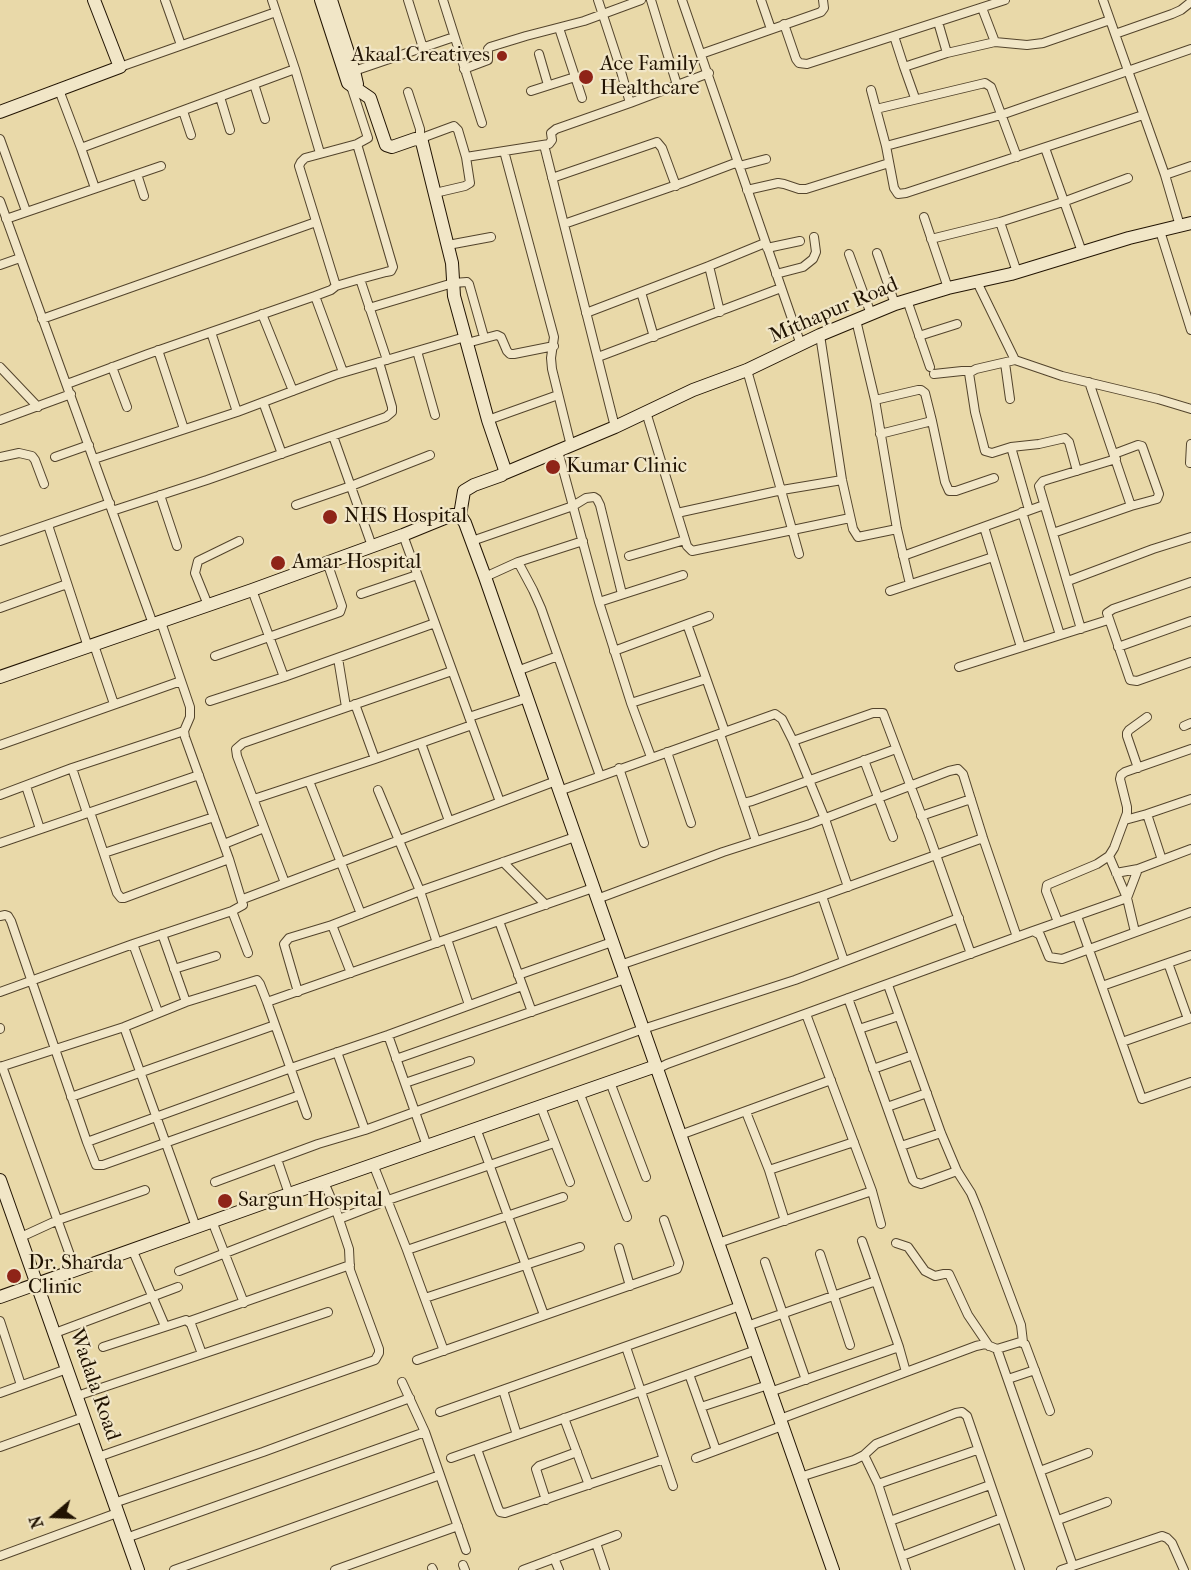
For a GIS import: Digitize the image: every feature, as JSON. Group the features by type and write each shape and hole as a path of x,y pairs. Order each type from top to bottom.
{"street":[{"path":"94,0 120,67"},
{"path":"165,0 181,45"},
{"path":"272,0 320,153"},
{"path":"321,0 348,83 372,102 386,145 392,147 454,126 458,130 466,157 470,183 435,193"},
{"path":"330,0 354,71 357,84 353,87"},
{"path":"408,0 423,48"},
{"path":"443,0 482,123"},
{"path":"598,0 630,103"},
{"path":"464,69 488,60 490,47 559,28 640,0"},
{"path":"651,0 677,85"},
{"path":"682,0 801,345"},
{"path":"761,0 771,29"},
{"path":"701,54 821,12 824,8 823,0"},
{"path":"1103,0 1143,115 1185,224"},
{"path":"784,24 792,51 802,64 1001,1"},
{"path":"1115,34 1172,14 1191,2"},
{"path":"982,8 995,42"},
{"path":"0,112 276,12"},
{"path":"904,67 947,53 995,42 1027,45 1043,43 1110,20"},
{"path":"938,22 947,53"},
{"path":"559,28 582,98"},
{"path":"894,36 915,98"},
{"path":"354,71 454,37"},
{"path":"886,146 1001,115 1191,49"},
{"path":"539,54 548,86"},
{"path":"81,148 295,69"},
{"path":"466,157 551,143 553,130 708,74"},
{"path":"531,91 575,77"},
{"path":"876,108 985,83 991,87 1017,157"},
{"path":"254,84 265,119"},
{"path":"336,286 299,166 305,158 357,144 368,138 353,87"},
{"path":"59,90 95,188"},
{"path":"871,90 886,146 894,188 898,194 1143,115"},
{"path":"408,92 420,129 419,139 448,245 452,263 454,296 488,420 505,465 505,472"},
{"path":"220,97 230,130"},
{"path":"183,111 191,135"},
{"path":"0,139 3,156 26,211"},
{"path":"552,178 657,142 662,148 676,186"},
{"path":"67,384 158,350 315,297 336,286 391,271 393,267 357,144"},
{"path":"544,145 615,427"},
{"path":"1045,148 1082,252"},
{"path":"504,151 554,336 552,369 571,446"},
{"path":"564,224 738,164 766,159"},
{"path":"747,190 778,183 806,189 889,163"},
{"path":"6,219 161,166"},
{"path":"1165,175 1191,166"},
{"path":"137,174 144,196"},
{"path":"931,239 1000,222 1128,178"},
{"path":"0,201 111,507 181,681 190,711 184,731 243,899 242,906 232,910 0,992"},
{"path":"924,218 948,288"},
{"path":"42,319 316,222"},
{"path":"1000,222 1017,272"},
{"name":"Mithapur Road","path":"460,515 464,491 474,485 615,427 693,390 747,370 856,320 901,302 948,288 1017,272 1185,224"},
{"path":"1160,231 1191,330"},
{"path":"448,245 492,237"},
{"path":"776,274 802,267 813,259 816,252 814,237"},
{"path":"586,313 766,246 800,241"},
{"path":"877,253 919,336 932,370 970,371 1015,360 1062,376 1191,409"},
{"path":"849,254 871,314"},
{"path":"0,265 20,258"},
{"path":"709,266 720,312"},
{"path":"0,541 48,525 160,495 386,417 392,412 383,361 360,279"},
{"path":"369,308 464,281 469,284 484,338"},
{"path":"976,282 1015,360"},
{"path":"598,357 781,288"},
{"path":"641,292 654,336"},
{"path":"315,297 343,372"},
{"path":"262,315 293,391"},
{"path":"856,320 875,400 897,529 910,584"},
{"path":"919,336 957,324"},
{"path":"211,332 237,412"},
{"path":"94,459 237,412 343,372 417,351 497,335 501,337 510,354 554,346"},
{"path":"820,335 842,480 855,535 858,537 897,529"},
{"path":"158,350 184,429"},
{"path":"417,351 435,415"},
{"path":"1005,363 1010,399"},
{"path":"0,367 38,407"},
{"path":"112,367 127,407"},
{"path":"747,370 800,554"},
{"path":"970,371 975,412 985,451 992,453 1011,447 1065,438 1069,442 1077,471"},
{"path":"1089,382 1131,506"},
{"path":"875,400 921,390 925,393 949,491 956,491 994,478"},
{"path":"0,420 71,394"},
{"path":"488,420 558,395"},
{"path":"263,402 282,454"},
{"path":"646,412 689,550 695,551 850,518"},
{"path":"880,434 932,421"},
{"path":"333,436 372,546"},
{"path":"1190,463 1191,444"},
{"path":"55,457 89,445"},
{"path":"1053,533 1157,499 1159,494 1142,446 1138,445 1077,471 1041,482 1039,486 1081,629"},
{"path":"1011,447 1025,511 1060,635"},
{"path":"558,451 598,602 651,757"},
{"path":"0,457 19,453 32,456 44,484"},
{"path":"296,505 430,455"},
{"path":"676,513 782,490 842,480"},
{"path":"160,495 177,546"},
{"path":"472,541 573,506 585,498 594,497 600,505 622,594"},
{"path":"903,556 1044,505"},
{"path":"0,677 252,590 452,515 460,515 485,576 833,1570"},
{"path":"48,525 67,584 114,704"},
{"path":"984,527 1022,647"},
{"path":"403,535 500,802"},
{"path":"1068,581 1191,537"},
{"path":"629,556 685,540"},
{"path":"208,605 195,573 198,561 239,541"},
{"path":"485,576 518,562 583,541"},
{"path":"890,591 993,557"},
{"path":"215,656 340,612 342,606 327,562"},
{"path":"518,562 537,598 600,776"},
{"path":"361,594 417,575"},
{"path":"598,602 682,575"},
{"path":"1191,582 1107,613 1128,677 1133,681 1191,662"},
{"path":"0,608 67,584"},
{"path":"252,590 284,677"},
{"path":"614,651 709,616"},
{"path":"959,667 1108,620"},
{"path":"1118,647 1191,621"},
{"path":"210,701 435,623"},
{"path":"687,624 756,841"},
{"path":"517,671 558,656"},
{"path":"338,658 351,706 375,759"},
{"path":"285,883 236,748 239,745 452,671"},
{"path":"631,703 706,679"},
{"path":"0,745 181,681"},
{"path":"254,799 421,742 527,698"},
{"path":"793,741 873,713 880,712 884,716 971,954"},
{"path":"243,899 500,802 600,776 776,714 782,718 793,741 825,819 848,887"},
{"path":"1138,768 1127,733 1147,717"},
{"path":"0,795 72,768 184,731"},
{"path":"421,742 449,821"},
{"path":"743,803 896,749"},
{"path":"1058,922 1046,891 1047,885 1097,864 1109,856 1114,849 1125,820 1127,807 1120,777 1125,772 1191,749"},
{"path":"667,752 691,823"},
{"path":"864,760 893,837"},
{"path":"72,768 120,898 229,859"},
{"path":"619,768 644,843"},
{"path":"267,1002 546,905 595,893 825,819 958,769 963,774 1017,937"},
{"path":"0,843 199,775"},
{"path":"309,781 361,914"},
{"path":"26,786 40,829"},
{"path":"378,790 420,891 437,943"},
{"path":"921,816 971,799"},
{"path":"1125,820 1191,800"},
{"path":"1147,814 1162,860"},
{"path":"104,853 214,817"},
{"path":"224,844 264,828"},
{"path":"298,992 284,944 289,938 332,925 420,891 575,837"},
{"path":"620,965 983,838"},
{"path":"1116,873 1138,869 1191,849"},
{"path":"1109,856 1127,898 1135,932"},
{"path":"503,862 546,905"},
{"path":"0,1297 579,1092 667,1064 1127,898 1138,869"},
{"path":"822,896 844,961"},
{"path":"232,910 248,953"},
{"path":"1033,932 1040,935 1049,957 1062,959 1191,912"},
{"path":"0,916 8,916 11,921 94,1162 99,1166 300,1095"},
{"path":"1077,916 1142,1099 1191,1082"},
{"path":"215,1182 643,1029 795,980 959,918"},
{"path":"499,921 532,1012"},
{"path":"332,925 351,973"},
{"path":"162,934 186,1002"},
{"path":"447,939 469,1005"},
{"path":"518,975 612,942"},
{"path":"133,944 158,1012"},
{"path":"1102,986 1191,955"},
{"path":"174,969 216,956"},
{"path":"1122,1042 1189,1019 1168,963"},
{"path":"396,1059 625,979"},
{"path":"75,1269 1,1067 124,1027 158,1012 255,980 260,984 267,1002 307,1115"},
{"path":"888,985 941,1133 957,1171 971,1193 978,1210 1021,1325 1023,1342 1050,1411"},
{"path":"87,1142 522,986"},
{"path":"848,999 913,1180 918,1184 957,1171"},
{"path":"806,1014 872,1191 880,1224"},
{"path":"859,1029 898,1016"},
{"path":"71,1097 275,1024"},
{"path":"124,1027 196,1227"},
{"path":"388,1035 427,1146"},
{"path":"337,1052 365,1130"},
{"path":"873,1069 913,1055"},
{"path":"405,1083 470,1061"},
{"path":"680,1135 831,1080"},
{"path":"610,1082 646,1177"},
{"path":"579,1092 627,1217"},
{"path":"887,1107 927,1093"},
{"path":"541,1107 570,1182"},
{"path":"746,1112 769,1170 785,1221"},
{"path":"476,1128 544,1315"},
{"path":"901,1146 941,1133"},
{"path":"769,1170 854,1142"},
{"path":"179,1271 337,1214 388,1200 554,1143"},
{"path":"277,1159 289,1194"},
{"path":"373,1164 444,1351"},
{"name":"Wadala Road","path":"0,1179 138,1570"},
{"path":"98,1456 375,1360 379,1349 350,1270 349,1249 324,1182"},
{"path":"21,1237 57,1220 145,1190"},
{"path":"718,1244 872,1191"},
{"path":"407,1250 563,1197"},
{"path":"417,1360 674,1270 679,1263 664,1220"},
{"path":"212,1221 244,1303"},
{"path":"862,1241 906,1372"},
{"path":"896,1243 908,1248 925,1271 930,1274 935,1276 949,1274 968,1315 993,1347 1008,1379 1074,1566"},
{"path":"425,1298 580,1247"},
{"path":"619,1248 630,1286"},
{"path":"132,1249 151,1298 165,1326"},
{"path":"820,1254 850,1345"},
{"path":"765,1262 806,1380"},
{"path":"103,1347 165,1326 190,1321 350,1265"},
{"path":"747,1326 876,1281"},
{"path":"55,1333 178,1287"},
{"path":"440,1412 740,1306"},
{"path":"77,1396 328,1312"},
{"path":"0,1321 21,1385"},
{"path":"190,1321 202,1354"},
{"path":"696,1458 906,1372 976,1346 985,1344 993,1347 1023,1342"},
{"path":"626,1347 673,1486"},
{"path":"701,1407 806,1380 899,1347"},
{"path":"451,1458 756,1350"},
{"path":"0,1393 67,1369"},
{"path":"1008,1379 1035,1370"},
{"path":"689,1374 716,1450"},
{"path":"402,1382 424,1432 466,1550"},
{"path":"503,1390 517,1435"},
{"path":"0,1556 116,1508 410,1398"},
{"path":"800,1477 854,1460 864,1455 876,1444 962,1412 967,1416 1020,1570"},
{"path":"0,1447 84,1417"},
{"path":"564,1418 589,1485"},
{"path":"126,1538 424,1432"},
{"path":"477,1449 500,1512 505,1513 664,1459"},
{"path":"878,1484 977,1450"},
{"path":"546,1500 536,1469 577,1452"},
{"path":"1040,1471 1088,1453"},
{"path":"864,1455 878,1484 906,1570"},
{"path":"174,1570 440,1475"},
{"path":"890,1521 990,1485"},
{"path":"1058,1520 1107,1502"},
{"path":"902,1556 1002,1518"},
{"path":"334,1570 458,1526"},
{"path":"523,1570 617,1535"},
{"path":"1061,1570 1162,1536 1172,1543 1184,1570"},
{"path":"596,1543 605,1570"},
{"path":"554,1558 559,1570"}],"place":[{"name":"Akaal Creatives","path":"502,56"},
{"name":"Ace Family Healthcare","path":"586,77"},
{"name":"Kumar Clinic","path":"553,467"},
{"name":"NHS Hospital","path":"330,517"},
{"name":"Amar Hospital","path":"278,563"},
{"name":"Sargun Hospital","path":"225,1201"},
{"name":"Dr. Sharda Clinic","path":"14,1276"}]}
